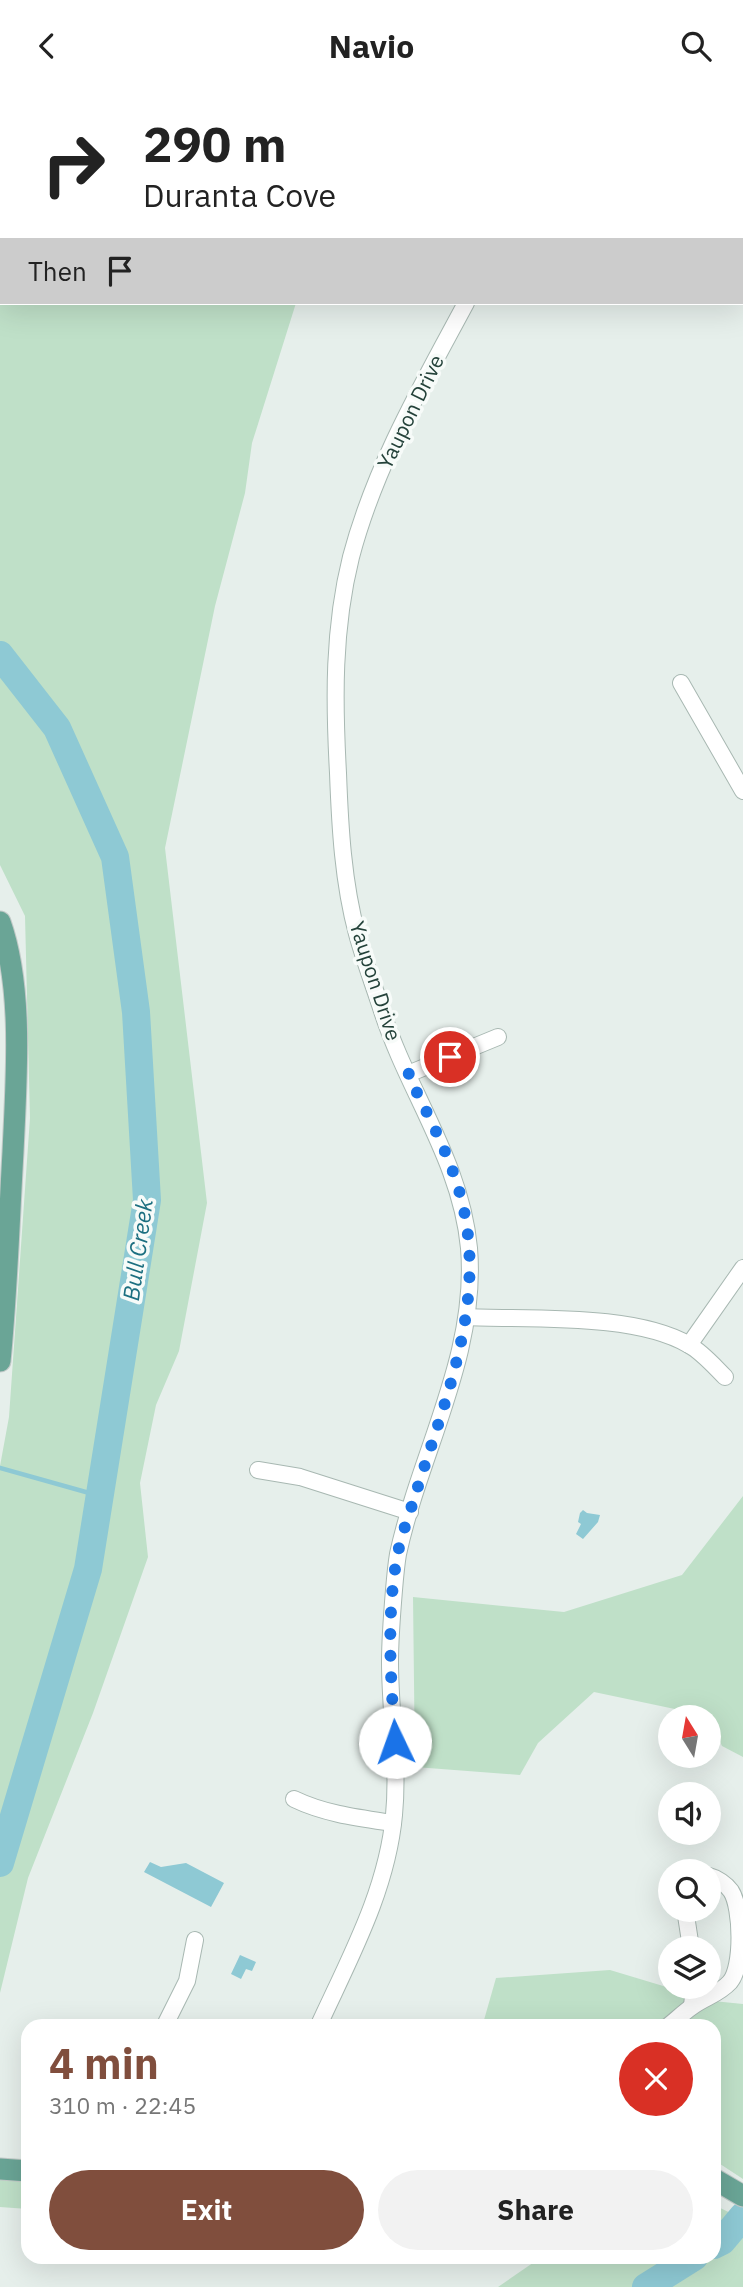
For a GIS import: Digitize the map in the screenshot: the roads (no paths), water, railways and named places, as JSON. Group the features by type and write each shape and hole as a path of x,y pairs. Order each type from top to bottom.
{"main road":[{"path":"0,922 12,977 16,1034 7,1268 0,1361"},
{"path":"0,2169 21,2170"},
{"path":"721,2183 743,2196"}],"street":[{"name":"Yaupon Drive","path":"322,2019 370,1914 380,1884 393,1823 396,1769 390,1663 397,1557 458,1356 467,1317 470,1269 463,1206 448,1159 385,1019 357,934 347,885 340,823 335,656 341,604 349,567 368,504 391,444 465,305"},
{"path":"681,683 743,791"},
{"path":"408,1074 498,1037"},
{"path":"689,1345 743,1268"},
{"path":"467,1317 607,1322 649,1329 689,1345 725,1377"},
{"path":"258,1469 300,1477 410,1512"},
{"path":"294,1799 312,1808 336,1814 393,1823"},
{"path":"677,2019 692,2006 712,1997 730,1982 737,1971 739,1955 735,1902 731,1891 721,1882"},
{"path":"168,2019 187,1981 194,1940"},
{"path":"692,2006 693,1999"}],"water":[{"path":"583,1510 600,1515 598,1522 583,1539 576,1534"},
{"path":"150,1862 161,1867 186,1863 224,1883 211,1907 144,1872"},
{"path":"240,1955 256,1962 252,1971 246,1969 241,1979 231,1974"}],"waterway":[{"name":"Bull Creek","path":"0,655 57,728 115,857 136,1012 147,1200 88,1569 0,1863"},
{"path":"0,1468 100,1496"},
{"path":"0,1834 9,1833"},
{"name":"Bull Creek","path":"721,2242 743,2216"},
{"name":"Bull Creek","path":"646,2287 683,2264"}]}
